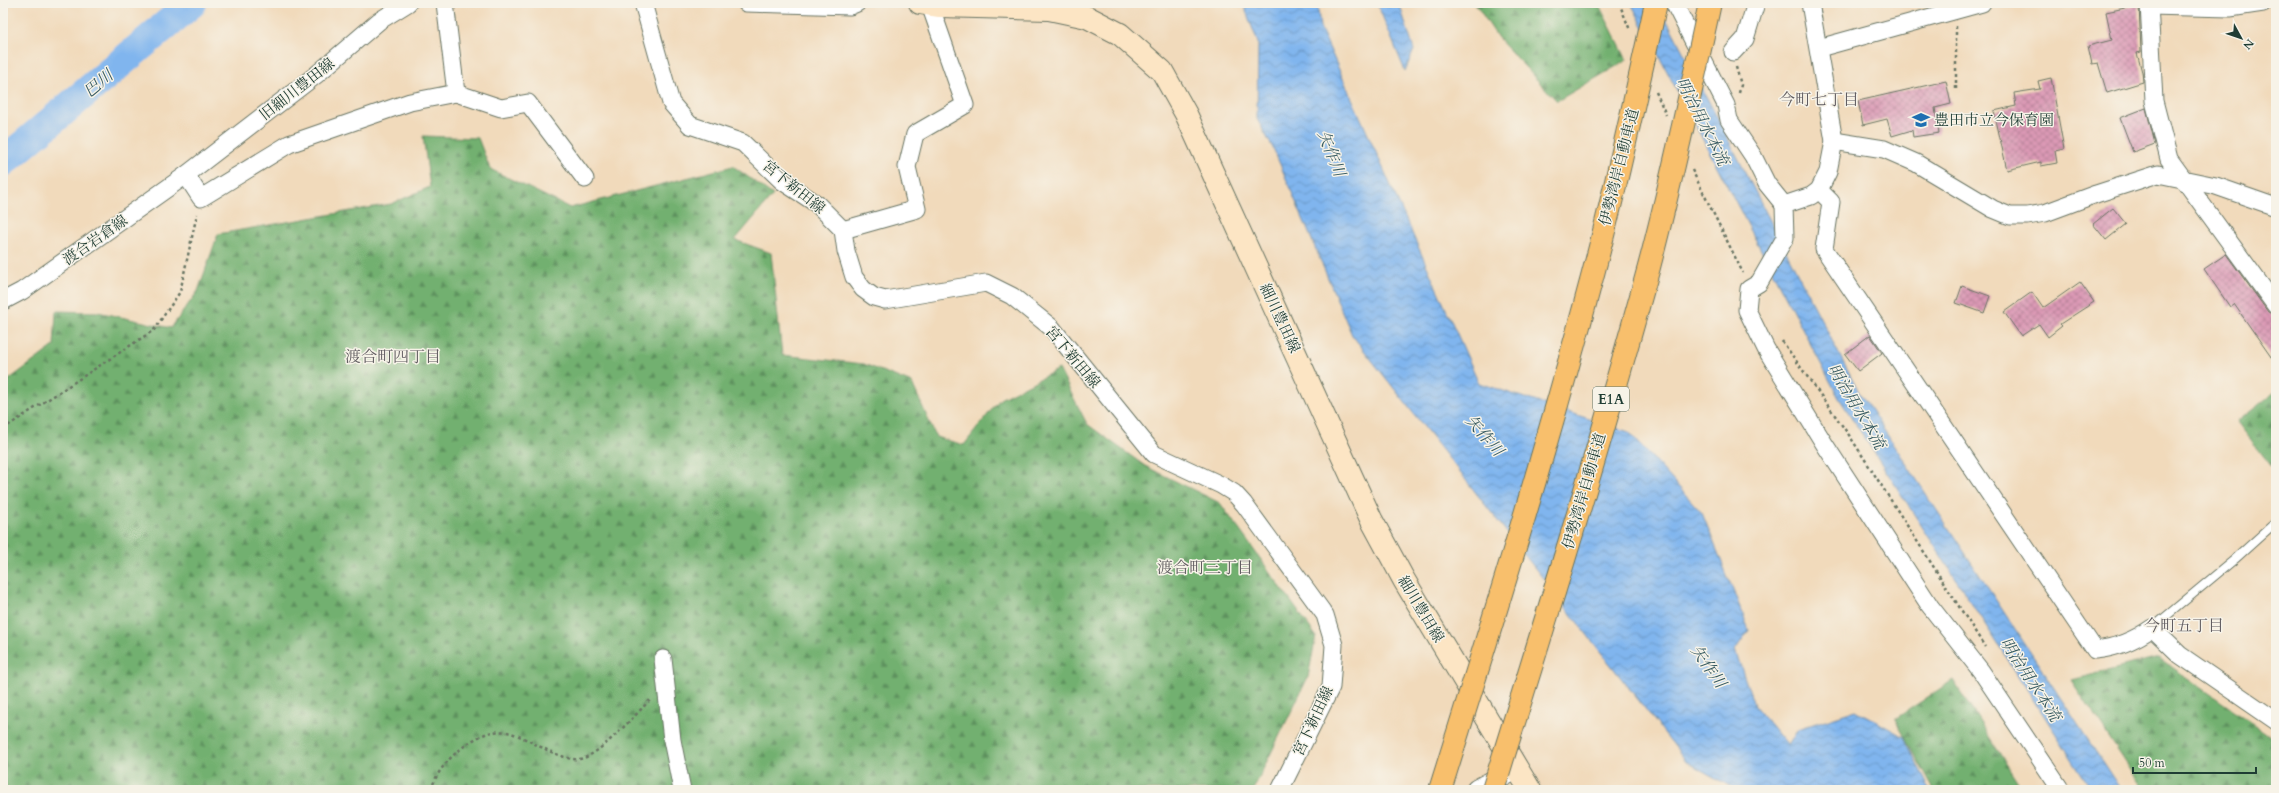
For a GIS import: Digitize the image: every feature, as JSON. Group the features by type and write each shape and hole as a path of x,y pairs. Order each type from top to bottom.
{"highway":[{"name":"伊勢湾岸自動車道","path":"1440,790 1512,558 1561,392 1599,251 1656,3"},
{"name":"伊勢湾岸自動車道","path":"1493,790 1561,571 1649,266 1682,133 1710,3"}],"main road":[{"name":"細川豊田線","path":"925,4 1049,9 1087,17 1120,34 1162,71 1186,114 1371,519 1404,580 1530,790"}],"street":[{"name":"旧細川豊田線","path":"186,175 316,75 379,21 408,3"},
{"path":"445,3 456,93"},
{"name":"宮下新田線","path":"643,3 671,103 690,125 743,143 782,181 817,204 843,230 846,251 854,277 864,289 874,297 885,300 986,283 1012,296 1052,328 1154,454 1221,485 1234,493 1244,504 1325,615 1334,645 1331,687 1280,790"},
{"path":"746,3 850,6 857,3"},
{"path":"1674,3 1726,106 1729,120 1753,156 1767,184 1784,206 1785,238 1754,286 1747,310 1766,349 1825,445 1930,606 1981,671 2061,790"},
{"path":"1732,52 1745,39 1756,3"},
{"path":"1784,206 1811,196 1819,190 1828,172 1834,141 1810,3"},
{"path":"1819,48 1982,3"},
{"path":"2263,3 2230,8 2149,5 2154,101 2169,159 2276,306"},
{"path":"843,230 917,209 907,167 915,134 965,105 925,4"},
{"path":"186,175 200,198 289,144 410,102 456,93 501,108 528,103 586,179"},
{"path":"1834,141 1884,148 1916,163 1993,209 2010,216 2027,216 2045,213 2145,177 2158,174 2216,186 2276,207"},
{"name":"渡合岩倉線","path":"3,302 22,291 186,175"},
{"path":"1819,190 1831,202 1824,249 2095,650 2109,649 2138,638 2152,628 2180,655 2276,721"},
{"path":"663,659 672,740 682,790"},
{"path":"1477,790 1517,767"}],"lane":[{"path":"2152,628 2235,559 2276,522"}],"path":[{"path":"1619,3 1633,37"},
{"path":"1956,11 1956,92"},
{"path":"1652,85 1670,121"},
{"path":"1690,164 1744,274 1754,286"},
{"path":"3,429 154,330 180,292 200,198"},
{"path":"1777,334 1852,438 1986,648"},
{"path":"431,790 447,760 485,733 501,731 516,734 566,758 580,759 597,752 666,684"}],"green space":[{"path":"1475,3 1598,3 1627,60 1557,101 1498,38"},
{"path":"423,136 478,138 490,169 570,208 733,166 773,195 735,240 771,253 782,355 864,364 912,383 936,437 964,445 1000,399 1059,369 1087,424 1145,466 1220,503 1316,636 1308,677 1253,790 3,790 3,384 54,346 56,311 98,312 171,328 198,291 218,234 391,204 430,187"},
{"path":"2276,391 2276,472 2237,422"},
{"path":"2159,658 2276,740 2276,790 2144,790 2071,680"},
{"path":"1953,680 2023,790 1934,790 1895,719"}],"water":[{"name":"矢作川","path":"1243,3 1317,3 1320,27 1479,383 1629,432 1702,513 1749,630 1735,650 1754,705 1788,746 1798,729 1856,710 1904,737 1930,790 1737,790 1687,762 1352,335 1274,150 1257,119 1258,43"},
{"path":"1377,3 1399,3 1414,50 1405,71"},
{"name":"明治用水本流","path":"1631,3 1658,3 1857,389 2121,790 2092,790 1839,398"}],"building":[{"path":"2139,5 2141,52 2137,53 2143,82 2107,93 2098,63 2092,64 2088,46 2112,40 2106,12"},
{"path":"2051,78 2064,149 2055,151 2057,163 2041,166 2041,162 2007,170 1994,111 2016,106 2014,93 2040,89 2038,81"},
{"path":"1946,81 1951,104 1935,108 1939,133 1913,137 1912,130 1892,136 1887,119 1863,125 1858,101"},
{"path":"2146,108 2155,144 2133,152 2120,118"},
{"path":"2113,208 2126,224 2106,240 2093,224"},
{"path":"2226,254 2268,312 2276,316 2276,364 2234,304 2230,307 2204,269"},
{"path":"2080,282 2094,302 2060,324 2062,326 2048,337 2039,324 2021,336 2004,312 2032,292 2043,308"},
{"path":"1962,286 1990,296 1984,313 1956,303"},
{"path":"1870,335 1882,353 1858,371 1845,354"}],"waterway":[{"name":"巴川","path":"3,162 192,3"}],"place":[{"name":"豊田市立今保育園","path":"1921,120"}],"district":[{"name":"今町七丁目","path":"1819,99"},
{"name":"渡合町四丁目","path":"393,356"},
{"name":"渡合町三丁目","path":"1205,567"},
{"name":"今町五丁目","path":"2184,625"}]}
